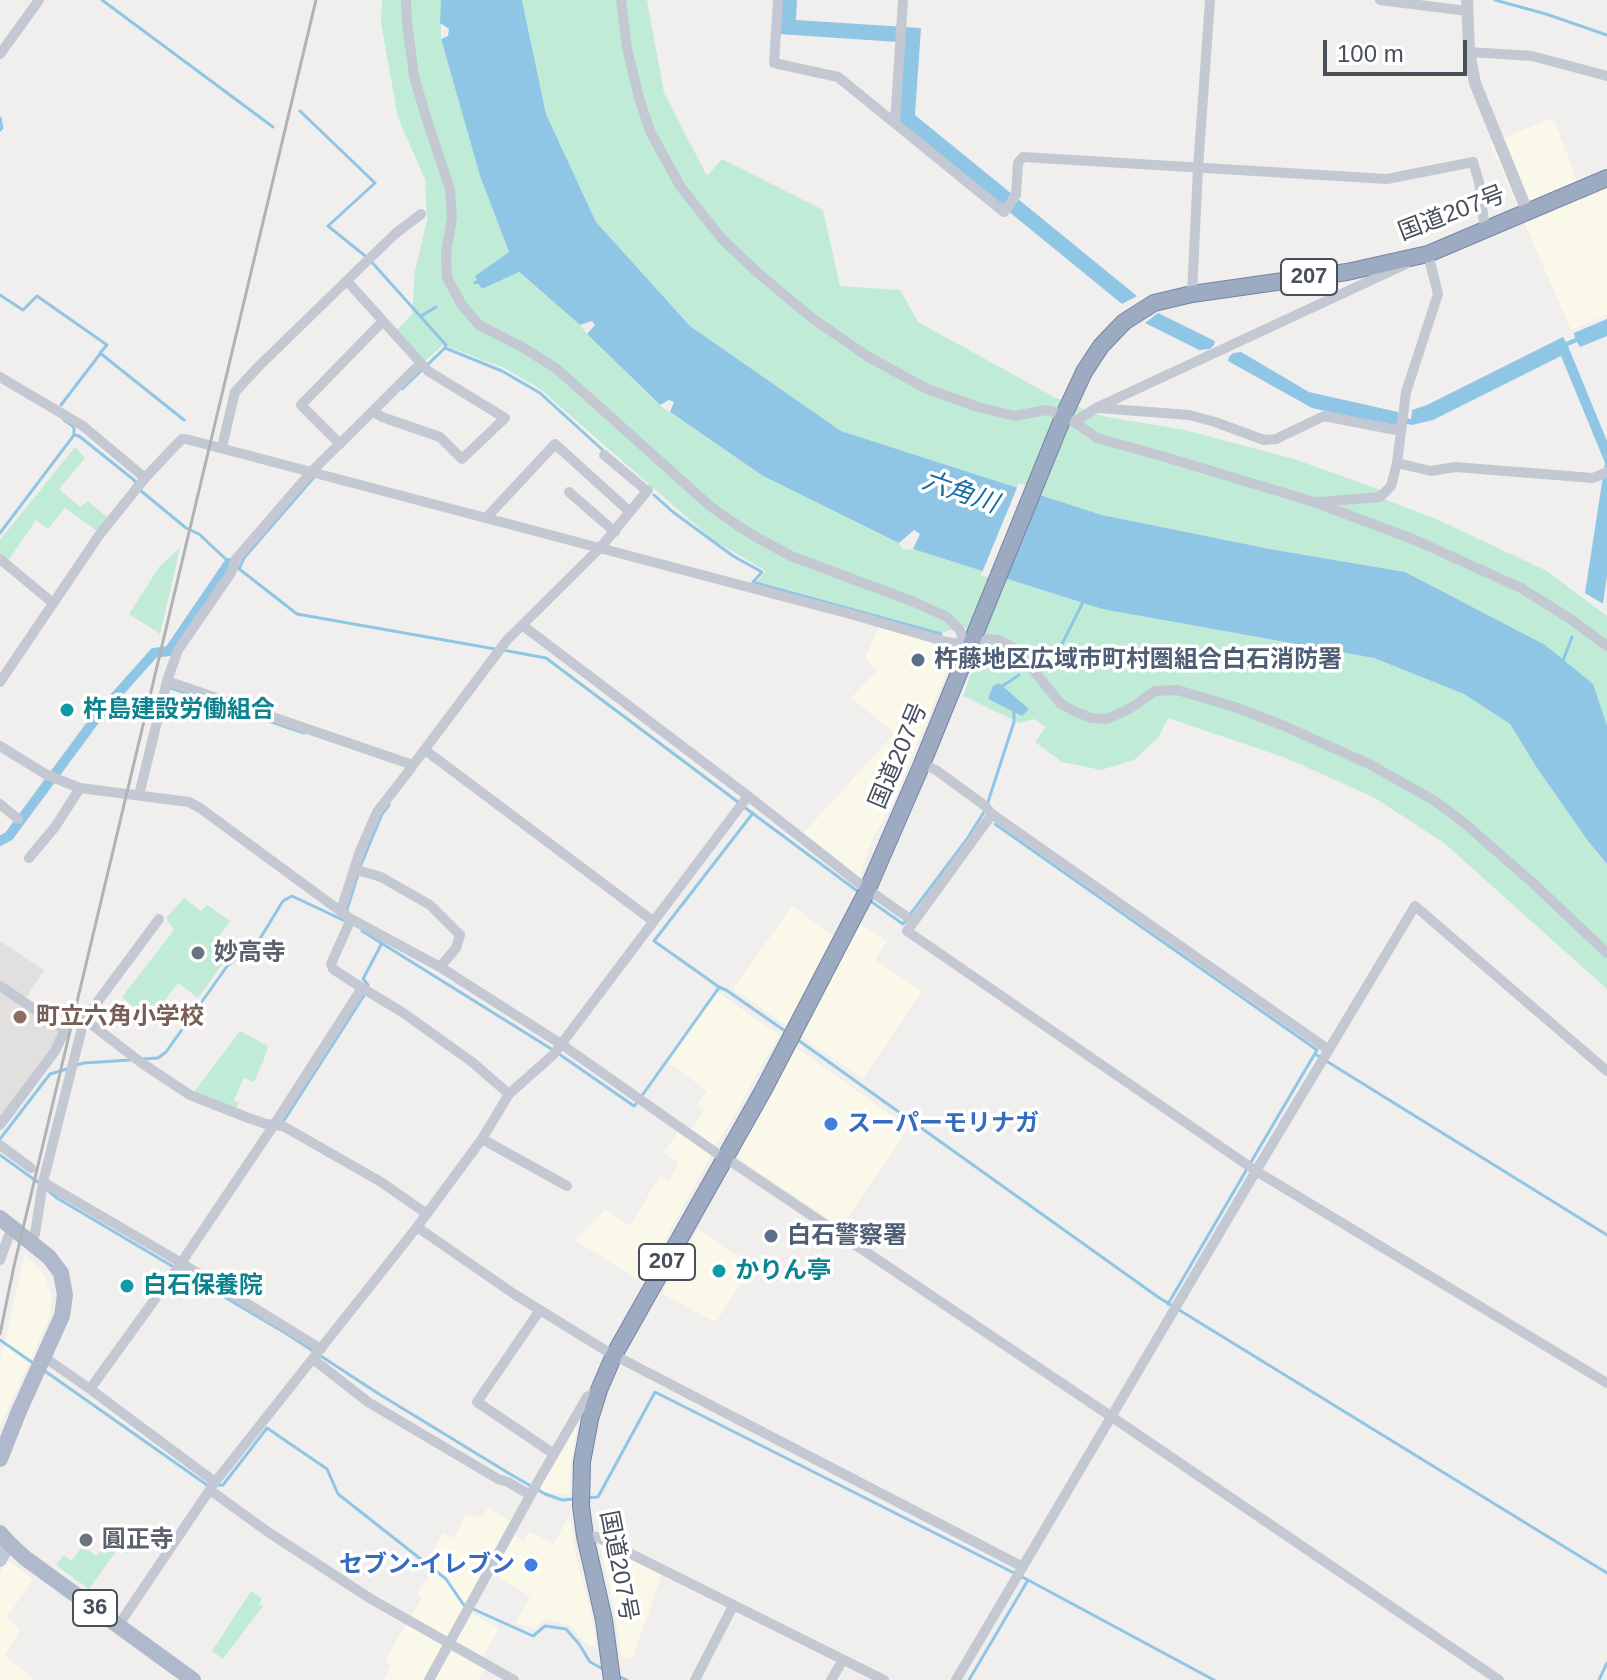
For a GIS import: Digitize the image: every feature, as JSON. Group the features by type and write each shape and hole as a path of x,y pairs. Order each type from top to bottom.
{"highway":[{"name":"国道207号","path":"612,1672 585,1536 581,1498 585,1447 599,1390 614,1355 726,1158 865,894 1067,421 1084,372 1101,346 1124,322 1154,303 1192,294 1347,272 1428,254 1607,178"}],"main road":[{"path":"0,1459 62,1316 65,1295 61,1273 49,1257 6,1222"},
{"path":"0,1560 4,1538"},
{"name":"36","path":"4,1538 25,1558 193,1680"}],"street":[{"path":"0,54 39,0"},
{"path":"406,0 414,76 450,189 452,218 446,253 447,278 462,305 479,325 557,369 710,506 734,523 791,556 947,617 970,645"},
{"path":"621,0 627,48 650,131 665,161 697,210 758,273 812,318 867,356 927,389 978,407 1015,416 1046,410 1097,438 1314,502 1415,540 1521,588 1607,646"},
{"path":"778,0 774,63 838,77 1004,212 1016,195 1018,163 1023,157 1387,179 1473,162 1479,182 1485,230"},
{"path":"895,122 903,0"},
{"path":"1192,294 1210,0"},
{"path":"1380,0 1467,6 1469,52 1475,83 1527,211"},
{"path":"1469,52 1532,56 1607,76"},
{"path":"222,447 235,392 395,234 421,214"},
{"path":"1067,421 1428,254 1438,294 1406,392 1391,486 1380,497 1314,502"},
{"path":"347,281 424,367 505,418 462,459 440,437 377,413"},
{"path":"340,444 301,405 383,321"},
{"path":"139,795 167,681 178,650 231,573 236,559 340,444 424,367"},
{"path":"0,377 83,426 140,484"},
{"path":"1096,408 1189,415 1264,440 1276,439 1324,416 1402,424"},
{"path":"0,682 100,534 182,439 222,447 947,642 977,646 987,639 998,640 1016,649 1060,703 1091,718 1107,719 1129,709 1155,691 1177,690 1245,711 1369,764 1424,794 1463,822 1607,953"},
{"path":"486,518 555,444 630,512"},
{"path":"167,681 413,765 507,640 615,532 647,490 604,455"},
{"path":"1397,463 1431,471 1455,467 1593,478 1604,473"},
{"path":"569,492 615,532"},
{"path":"0,559 53,603"},
{"path":"522,625 865,894 910,919"},
{"path":"0,746 52,777 80,788 189,802 200,808 346,918 440,967 557,1049 639,1099 1499,1680"},
{"path":"425,750 651,923"},
{"path":"922,764 936,770 1325,1056"},
{"path":"410,770 377,812 360,851 346,918 331,964 333,969 402,1012 472,1062 509,1094"},
{"path":"29,858 55,827 80,788"},
{"path":"118,1626 213,1486 427,1214 482,1139 509,1094 557,1049 744,801"},
{"path":"0,804 18,819"},
{"path":"988,809 910,919 907,931 1251,1168 1607,1383"},
{"path":"358,870 381,877 430,905 460,935 456,948 440,967"},
{"path":"956,1680 1176,1309 1251,1168 1325,1056 1415,906 1607,1071"},
{"path":"32,1242 84,1020 159,919"},
{"path":"0,986 65,1030 55,1051 0,1125"},
{"path":"90,1389 275,1127 365,990"},
{"path":"84,1020 190,1095 275,1127 381,1182 427,1214"},
{"path":"482,1139 567,1186"},
{"path":"2,1146 31,1168"},
{"path":"43,1186 177,1264 317,1354 368,1402 498,1479 533,1491"},
{"path":"0,1260 6,1222"},
{"path":"417,1227 540,1310 614,1355 1020,1573"},
{"path":"540,1310 477,1402 554,1454"},
{"path":"41,1363 90,1389 268,1532 358,1591 514,1680"},
{"path":"429,1680 587,1397 599,1390"},
{"path":"585,1536 597,1537 884,1680"},
{"path":"695,1680 733,1606"},
{"path":"831,1680 843,1660"}],"shaded area":[{"path":"1553,118 1575,175 1581,200 1607,189 1607,315 1571,330 1490,143"},
{"path":"879,627 948,647 954,653 894,802 873,837 856,886 797,840 895,733 851,698 877,671 865,658"},
{"path":"792,906 847,946 859,923 887,941 875,960 922,991 863,1079 733,989"},
{"name":"町立六角小学校","path":"0,941 44,970 22,1004 60,1031 52,1048 0,1117"},
{"path":"717,992 779,1035 714,1146 690,1131 704,1111 697,1105 707,1091 668,1062"},
{"path":"796,1047 909,1128 841,1227 739,1159 738,1151"},
{"path":"678,1132 711,1155 642,1282 575,1240 605,1210 630,1226 660,1176 669,1181 679,1164 664,1152"},
{"path":"698,1229 752,1266 716,1322 662,1294"},
{"path":"25,1254 44,1275 52,1296 50,1317 0,1426 0,1363"},
{"path":"578,1421 569,1494 544,1491 540,1487"},
{"path":"488,1508 512,1521 424,1680 384,1680 391,1665 385,1660 422,1598 417,1594 434,1568 428,1560 443,1533 454,1538 466,1514 482,1518"},
{"path":"570,1514 596,1646 587,1645 569,1625 545,1619 535,1629 516,1623 530,1596 493,1574 514,1535 524,1540 529,1532 554,1544"},
{"path":"599,1542 662,1574 632,1659 621,1656"},
{"path":"6,1559 33,1579 7,1617 20,1630 5,1655 34,1680 0,1680 0,1576"},
{"path":"472,1614 499,1628 482,1659 488,1663 478,1680 435,1680"}],"green space":[{"path":"382,0 441,0 441,39 480,176 509,252 475,276 482,289 518,272 580,325 659,405 763,476 899,543 903,550 913,549 1102,609 1374,658 1464,694 1510,724 1537,768 1607,864 1607,989 1444,843 1375,798 1286,758 1168,718 1158,738 1134,760 1101,770 1062,762 1035,742 1046,727 1034,719 1020,723 963,696 983,639 962,626 942,633 757,581 766,571 713,540 540,389 504,368 443,345 425,361 396,331 412,314 415,271 427,220 425,179 398,118 381,23"},
{"path":"522,0 647,0 664,93 707,176 722,159 823,210 840,286 900,290 918,322 1054,397 1102,416 1185,430 1294,459 1381,490 1386,500 1434,518 1547,571 1607,616 1607,725 1593,684 1405,572 1102,515 841,431 690,326 596,222 546,114"},
{"path":"75,447 85,458 59,489 80,507 88,501 107,517 97,531 65,508 48,529 36,520 8,561 0,553 0,540"},
{"path":"180,548 160,634 129,614 159,567"},
{"name":"妙高寺","path":"184,898 201,911 207,905 230,921 213,944 229,962 221,966 198,998 178,983 149,1021 122,997 174,930 166,918"},
{"path":"240,1031 268,1046 254,1082 244,1078 234,1100 239,1103 235,1110 194,1092"},
{"path":"128,1525 141,1534 127,1553 118,1549 89,1589 56,1565 64,1555 71,1561 83,1546 96,1556 120,1526 125,1528"},
{"path":"251,1591 262,1599 259,1604 263,1606 223,1659 212,1651"}],"water":[{"name":"六角川","path":"441,0 522,0 546,114 596,222 690,326 841,431 1102,515 1405,572 1545,645 1593,684 1607,725 1607,864 1537,768 1510,724 1464,694 1374,658 1102,609 913,549 920,534 914,530 899,543 763,476 670,412 674,402 669,400 660,405 587,334 595,325 592,321 580,325 519,272 482,289 479,284 474,284 477,280 475,276 509,252 480,176 441,39 448,36 449,29 440,23"},
{"path":"782,0 797,0 796,20 921,28 915,115 1137,296 1122,304 899,122 897,42 779,34"},
{"path":"1158,313 1215,341 1214,345 1210,349 1199,350 1145,323"},
{"path":"1607,319 1607,336 1580,347 1577,342 1568,346 1607,441 1607,575 1603,604 1585,593 1605,463 1561,356 1433,420 1412,425 1397,422 1396,427 1312,408 1228,361 1233,353 1241,352 1309,392 1398,412 1398,417 1411,419 1412,410 1563,337 1566,342 1575,338 1574,333"},
{"path":"999,683 1029,709 1022,716 988,699 993,686"}],"pier":[{"path":"1019,483 1040,490 1003,582 981,575"}],"waterway":[{"path":"102,0 273,127"},
{"path":"1495,0 1607,35"},
{"path":"300,111 375,183 328,226 369,259 446,345 402,389"},
{"path":"0,118 0,130"},
{"path":"0,295 23,310 37,296 107,345 100,353 184,420"},
{"path":"421,316 436,307"},
{"path":"445,348 502,371 540,393 606,453"},
{"path":"61,405 100,354"},
{"path":"64,420 74,427 74,435"},
{"path":"0,533 74,435 134,480 140,490 186,528 199,534 231,564"},
{"path":"239,569 244,558 315,476"},
{"path":"654,495 733,556 762,572 753,582 941,634"},
{"path":"0,841 9,836 97,717 154,653 169,651 229,563"},
{"path":"238,568 297,614 495,649"},
{"path":"1037,662 1062,644 1084,600"},
{"path":"1562,663 1572,637"},
{"path":"503,650 546,658 738,802"},
{"path":"1001,687 1019,675"},
{"path":"171,688 304,733"},
{"path":"987,805 1014,722 1014,709"},
{"path":"360,867 382,814 389,805"},
{"path":"744,807 860,893"},
{"path":"869,900 903,924 984,812"},
{"path":"753,813 654,941 788,1033"},
{"path":"995,824 1317,1050 1251,1162"},
{"path":"346,913 358,874"},
{"path":"142,1059 158,1058 166,1052 228,965 261,937 283,901 292,896 345,921"},
{"path":"362,931 553,1050"},
{"path":"367,987 363,979 382,943"},
{"path":"641,1097 718,989"},
{"path":"283,1122 365,994"},
{"path":"798,1040 1158,1297 1607,1573"},
{"path":"559,1054 634,1106 637,1103"},
{"path":"1315,1054 1607,1235"},
{"path":"74,1066 130,1060"},
{"path":"0,1139 50,1074 67,1069"},
{"path":"0,1155 39,1183"},
{"path":"1168,1304 1247,1169"},
{"path":"45,1188 287,1334 510,1474 545,1494 562,1500 574,1499"},
{"path":"0,1340 33,1363"},
{"path":"42,1369 210,1485"},
{"path":"585,1498 598,1497 655,1392 1028,1580 1214,1680"},
{"path":"218,1485 223,1485 267,1428 327,1469 338,1494 446,1579 466,1606"},
{"path":"969,1680 1028,1580"},
{"path":"473,1609 533,1636 545,1626 566,1629 590,1662 605,1670"},
{"path":"1599,1680 1607,1663"},
{"path":"616,1675 627,1680"}],"railway":[{"path":"0,1334 316,0"}],"place":[{"name":"杵藤地区広域市町村圏組合白石消防署","path":"918,660"},
{"name":"杵島建設労働組合","path":"67,710"},
{"name":"妙高寺","path":"198,953"},
{"name":"町立六角小学校","path":"20,1017"},
{"name":"スーパーモリナガ","path":"831,1124"},
{"name":"白石警察署","path":"771,1236"},
{"name":"かりん亭","path":"719,1271"},
{"name":"白石保養院","path":"127,1286"},
{"name":"圓正寺","path":"86,1540"},
{"name":"セブン-イレブン","path":"531,1565"}]}
